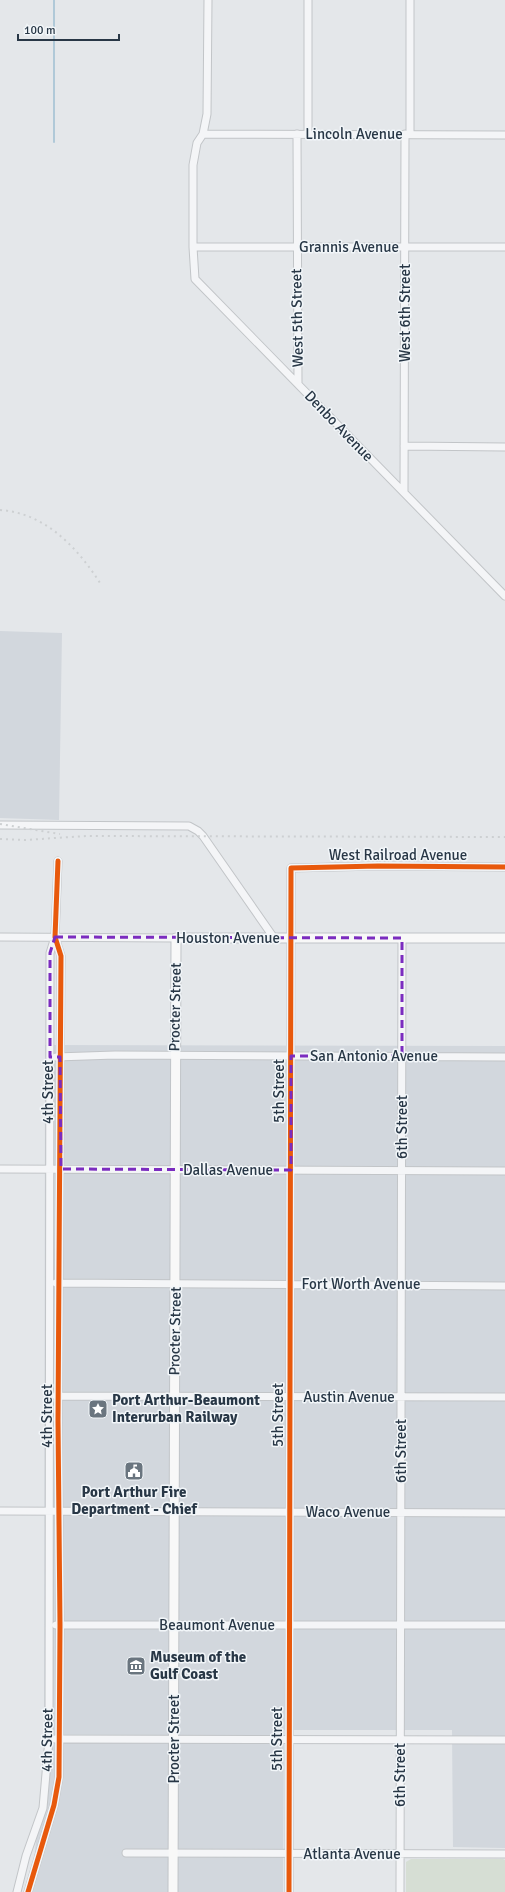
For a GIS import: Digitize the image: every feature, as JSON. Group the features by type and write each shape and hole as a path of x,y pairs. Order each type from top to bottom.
{"main road":[{"name":"Houston Avenue","path":"176,938 505,938"},
{"name":"Procter Street","path":"173,1892 173,1397 176,1283 174,1056 176,938"}],"street":[{"name":"Denbo Avenue","path":"208,0 207,114 203,134 196,143 193,165 193,247 195,279 505,596"},
{"path":"308,0 308,134"},
{"name":"West 6th Street","path":"404,492 405,247 410,0"},
{"name":"Lincoln Avenue","path":"203,134 505,135"},
{"name":"West 5th Street","path":"297,134 298,383"},
{"name":"Grannis Avenue","path":"193,247 505,246"},
{"path":"404,446 505,446"},
{"path":"0,825 189,826 203,836 274,938"},
{"path":"56,937 58,861"},
{"name":"West Railroad Avenue","path":"291,938 291,868 378,866 505,867"},
{"name":"Houston Avenue","path":"0,937 176,938"},
{"name":"4th Street","path":"28,1892 54,1805 59,1777 61,956 56,937"},
{"name":"4th Street","path":"18,1892 26,1856 43,1808 49,1739 50,953 56,937"},
{"name":"5th Street","path":"289,1892 291,938"},
{"name":"6th Street","path":"400,1892 402,938"},
{"name":"San Antonio Avenue","path":"50,1057 505,1057"},
{"name":"Dallas Avenue","path":"0,1169 505,1171"},
{"name":"Fort Worth Avenue","path":"50,1283 505,1286"},
{"name":"Austin Avenue","path":"49,1396 290,1398 505,1397"},
{"name":"Waco Avenue","path":"0,1511 505,1513"},
{"name":"Beaumont Avenue","path":"50,1625 505,1625"},
{"path":"49,1739 505,1740"},
{"name":"Atlanta Avenue","path":"126,1853 505,1854"}],"highlighted area":[{"path":"55,937 402,938 402,1056 291,1056 291,1170 61,1169 60,1057 50,1057 50,953"}],"shaded area":[{"path":"0,631 62,633 59,820 0,818"},
{"path":"45,1045 505,1046 505,1848 453,1847 452,1730 284,1730 283,1892 30,1892 44,1777"},
{"path":"411,1859 503,1859 505,1860 505,1892 406,1892 406,1862"}],"waterway":[{"path":"54,0 54,142"}],"railway":[{"path":"0,510 31,518 58,534 81,557 100,583"},
{"path":"0,824 60,834"},
{"path":"0,839 25,840 86,836 505,837"}],"cycle path":[{"path":"28,1892 54,1805 59,1777 60,1625 58,1421 61,956 55,937 58,861"},
{"path":"289,1892 291,868 378,866 505,867"}],"place":[{"name":"Port Arthur-Beaumont Interurban Railway","path":"98,1409"},
{"name":"Port Arthur Fire Department - Chief","path":"134,1471"},
{"name":"Museum of the Gulf Coast","path":"136,1666"}]}
